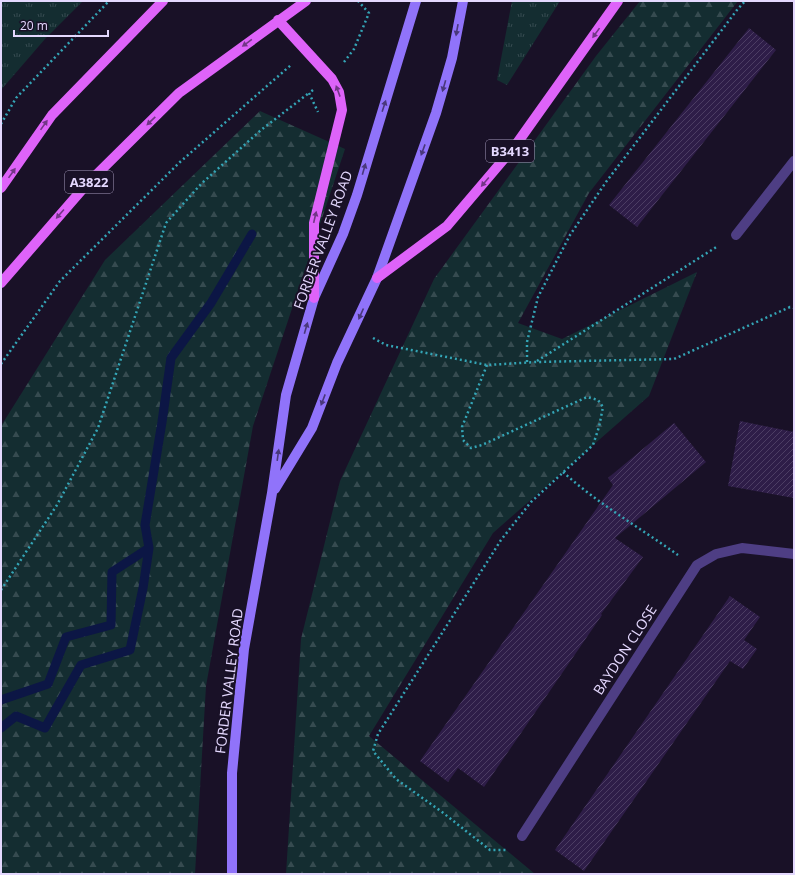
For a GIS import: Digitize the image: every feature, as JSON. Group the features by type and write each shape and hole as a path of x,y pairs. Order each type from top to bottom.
{"main road":[{"path":"1,188 52,115 163,1"},
{"name":"A3822","path":"2,280 87,184 179,94 278,20 306,1"},
{"name":"FORDER VALLEY ROAD","path":"232,874 232,774 244,649 272,493 286,395 314,298 343,234 416,1"},
{"path":"377,278 436,113 452,58 462,1"},
{"name":"B3413","path":"377,278 447,226 515,146 618,1"},
{"path":"278,20 332,79 339,92 342,110 314,223 314,298"},
{"name":"FORDER VALLEY ROAD","path":"272,493 312,428 337,363 377,278"}],"street":[{"path":"736,235 794,161"},
{"name":"BAYDON CLOSE","path":"522,836 697,565 716,554 742,548 794,554"}],"path":[{"path":"1,124 16,98 109,1"},
{"path":"527,362 527,342 538,297 570,235 606,182 745,1"},
{"path":"1,364 60,281 180,162 306,52"},
{"path":"1,590 57,504 98,428 166,223 201,184 261,130 308,93"},
{"path":"536,362 736,235"},
{"path":"354,329 386,345 487,365 527,362 674,359 790,307 794,308"},
{"path":"487,365 462,427 463,440 471,448 482,445 587,397 598,400 603,408 600,427 593,445 531,502 501,540 378,734 373,750 396,779 442,812 490,850 506,850 522,836"},
{"path":"563,472 593,497 678,555 716,554"}],"green space":[{"path":"1,1 83,1 45,39 1,90"},
{"path":"512,1 560,1 507,85 497,80"},
{"path":"640,1 738,1 589,193 518,323 562,339 697,272 649,396 493,533 369,736 535,874 286,874 301,639 340,481 434,279 596,56"},
{"path":"260,111 345,149 253,426 206,686 195,874 1,874 1,426 105,260"}],"building":[{"path":"749,28 776,50 637,227 609,205"},
{"path":"740,421 794,432 794,498 728,486"},
{"path":"674,423 706,462 615,538 643,557 601,614 602,615 484,787 458,768 448,782 420,761 613,485 608,478"},
{"path":"730,596 760,617 744,640 757,649 743,669 730,661 584,871 555,850"}],"waterway":[{"path":"1,728 16,716 45,728 81,665 130,650 143,588 149,548 145,525 171,358 211,303 252,234"},
{"path":"1,700 48,684 66,637 111,625 112,572 149,548"}]}
